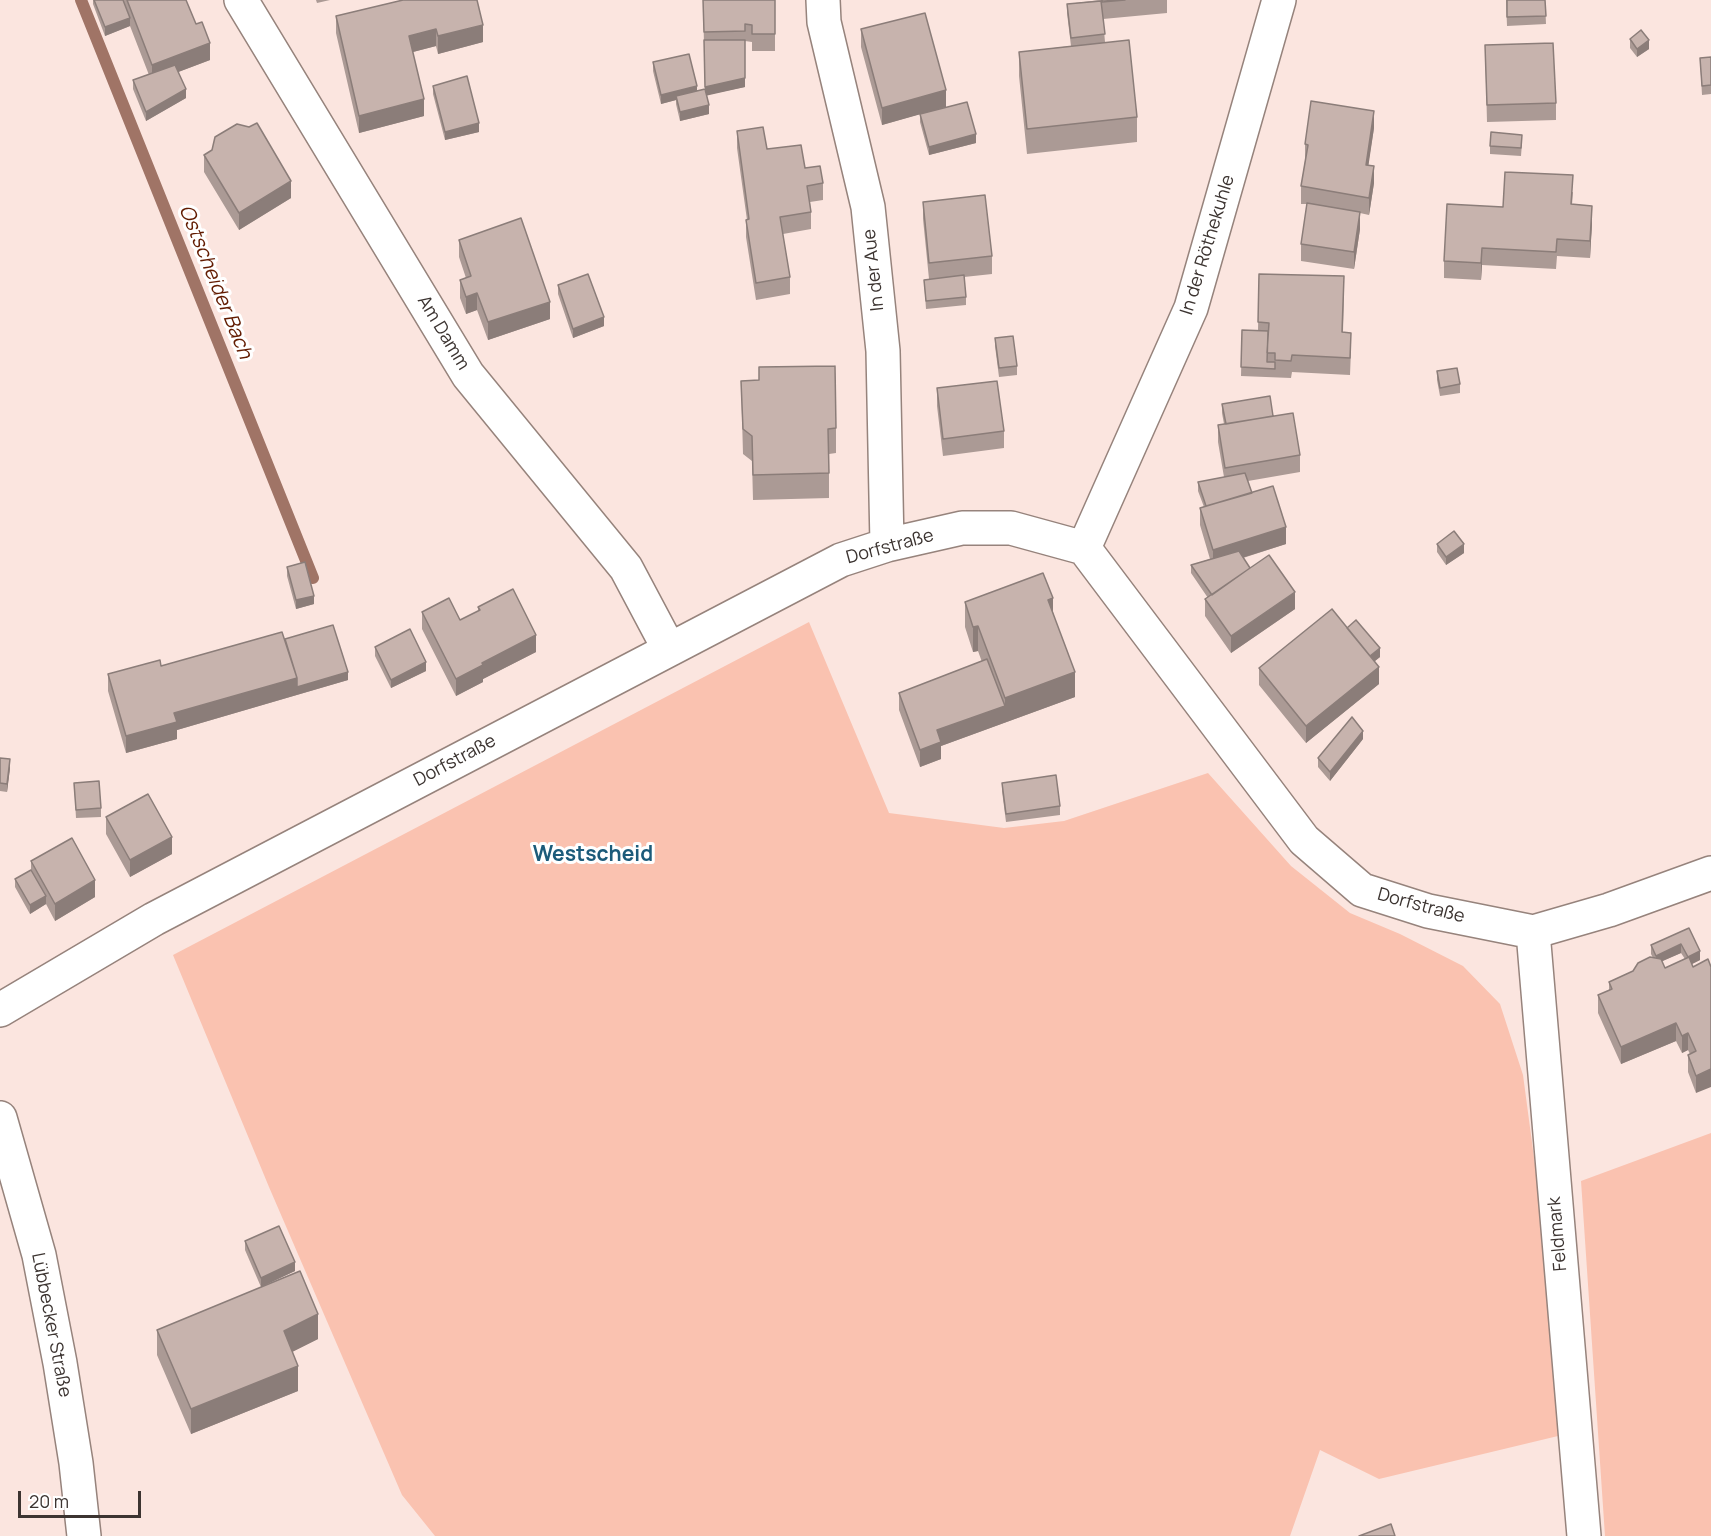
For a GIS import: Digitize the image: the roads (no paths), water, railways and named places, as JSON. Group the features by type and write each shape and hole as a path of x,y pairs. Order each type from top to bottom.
{"street":[{"name":"Am Damm","path":"241,0 468,375 626,568 669,649"},
{"name":"In der Aue","path":"823,0 825,22 868,207 883,351 887,545"},
{"name":"In der Röthekuhle","path":"1084,548 1191,308 1279,0"},
{"name":"Dorfstraße","path":"0,1010 154,919 841,560 887,545 962,528 1011,528 1084,548 1304,840 1362,890 1428,911 1533,932 1609,910 1711,873"},
{"name":"Feldmark","path":"1533,932 1584,1536"},
{"name":"Lübbecker Straße","path":"0,1118 39,1255 76,1463 84,1536"}],"waterway":[{"name":"Ostscheider Bach","path":"81,0 313,578"}],"district":[{"name":"Westscheid","path":"593,855"}]}
